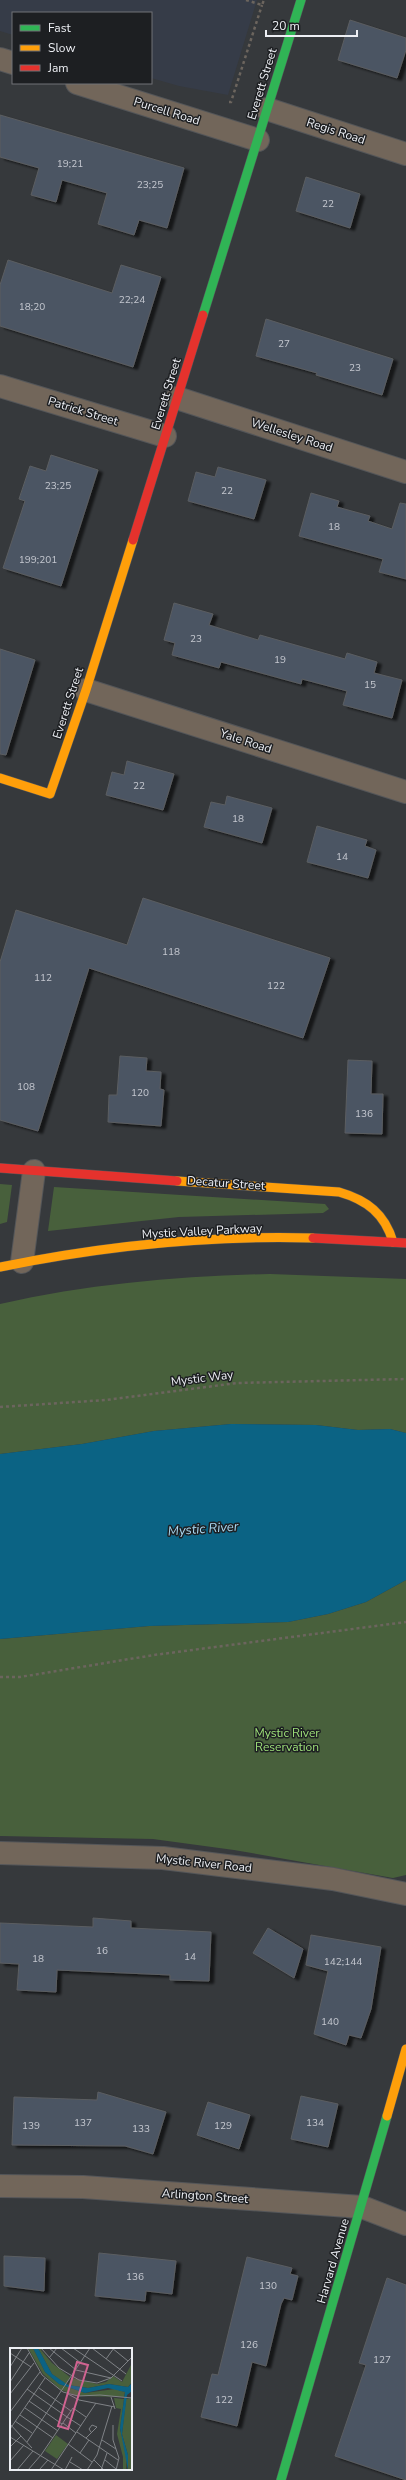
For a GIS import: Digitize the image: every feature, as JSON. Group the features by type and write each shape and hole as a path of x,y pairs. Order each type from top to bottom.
{"street":[{"name":"Everett Street","path":"0,778 50,794 86,690 301,0"},
{"path":"0,59 12,63"},
{"name":"Purcell Road","path":"80,84 258,140"},
{"name":"Regis Road","path":"267,109 406,154"},
{"name":"Patrick Street","path":"0,386 165,436"},
{"name":"Wellesley Road","path":"177,398 406,472"},
{"name":"Yale Road","path":"86,690 406,792"},
{"name":"Decatur Street","path":"0,1168 286,1187 339,1192 361,1199 374,1208 384,1219 392,1242"},
{"path":"22,1262 34,1171"},
{"name":"Mystic Valley Parkway","path":"0,1267 22,1262 105,1249 210,1240 334,1238 406,1243"},
{"name":"Mystic River Road","path":"0,1854 163,1858 333,1880 406,1894"},
{"name":"Harvard Avenue","path":"281,2480 362,2207 406,2049"},
{"name":"Arlington Street","path":"0,2186 83,2187 362,2207 406,2224"}],"path":[{"path":"246,0 262,5"},
{"path":"225,100 231,102 264,0"},
{"name":"Mystic Way","path":"0,1407 106,1400 237,1383 405,1378"},
{"path":"0,1677 20,1677 154,1655 406,1622"}],"shaded area":[{"path":"0,0 257,0 228,95 179,86 152,78 152,12 12,12 12,35 0,31"}],"green space":[{"path":"0,1184 12,1185 7,1222 0,1224"},
{"path":"54,1187 325,1204 329,1209 323,1213 179,1217 48,1231"},
{"path":"270,1274 406,1279 406,1433 390,1429 358,1430 316,1425 231,1424 154,1431 82,1444 0,1454 0,1304 67,1291 134,1282"},
{"name":"Mystic River Reservation","path":"406,1580 406,1875 393,1878 234,1850 153,1839 0,1836 0,1639 149,1626 288,1622 328,1614 366,1602"}],"water":[{"name":"Mystic River","path":"231,1424 316,1425 358,1430 390,1429 406,1433 406,1580 366,1602 328,1614 288,1622 149,1626 0,1639 0,1454 82,1444 154,1431"}],"building":[{"path":"350,20 406,38 406,50 397,78 338,60"},
{"path":"0,115 184,168 167,228 139,220 134,235 98,224 107,193 62,180 56,202 31,195 39,168 0,157"},
{"path":"306,177 360,194 350,228 296,211"},
{"path":"8,260 112,293 121,265 161,277 133,367 0,326 0,285"},
{"path":"266,319 393,359 382,395 316,375 317,373 256,356"},
{"path":"51,455 98,470 61,586 3,568 25,501 19,499 30,466 46,471"},
{"path":"218,467 266,480 254,519 188,501 196,472 215,477"},
{"path":"311,493 339,501 337,507 370,516 368,521 392,529 400,503 406,504 406,579 379,572 383,559 299,536"},
{"path":"174,603 213,614 209,625 258,640 260,635 345,659 347,653 377,662 374,673 402,680 392,718 343,705 347,691 302,679 301,684 221,662 219,668 172,655 175,643 164,640"},
{"path":"0,649 35,660 6,755 0,754"},
{"path":"127,761 174,774 163,810 106,795 112,772 124,775"},
{"path":"227,796 272,808 262,843 204,827 211,802 225,805"},
{"path":"317,826 367,840 365,846 376,850 368,878 307,862"},
{"path":"143,898 330,958 303,1038 89,968 38,1131 0,1120 0,962 16,910 127,945"},
{"path":"120,1056 147,1058 146,1071 161,1072 160,1089 164,1090 161,1126 108,1122 109,1095 117,1095"},
{"path":"348,1060 372,1061 371,1094 383,1094 382,1134 345,1133"},
{"path":"93,1918 131,1921 131,1928 211,1932 209,1981 170,1980 170,1975 57,1970 56,1992 17,1990 19,1964 0,1963 0,1923 93,1927"},
{"path":"268,1928 303,1949 294,1978 253,1953"},
{"path":"311,1935 381,1947 371,2009 361,2038 349,2035 346,2045 314,2034 328,1971 306,1965"},
{"path":"98,2092 166,2112 153,2154 125,2146 12,2145 14,2097 97,2100"},
{"path":"301,2096 338,2104 328,2147 291,2139"},
{"path":"208,2102 250,2115 239,2149 197,2135"},
{"path":"99,2253 176,2261 172,2294 146,2291 145,2301 95,2296"},
{"path":"4,2256 45,2258 44,2291 4,2286"},
{"path":"247,2257 292,2268 290,2274 298,2276 292,2300 284,2298 281,2304 266,2366 252,2362 237,2426 201,2417 212,2374 218,2375"},
{"path":"387,2278 406,2285 406,2480 335,2456 366,2365 359,2363"}],"traffic: fast":[{"path":"203,315 301,0"},
{"path":"281,2480 387,2116"}],"traffic: slow":[{"path":"0,778 50,794 86,690 133,540"},
{"path":"177,1181 339,1192 358,1199 374,1210 380,1216 390,1232 393,1242"},
{"path":"0,1267 78,1253 195,1240 234,1238 313,1238"},
{"path":"387,2116 406,2049"}],"traffic: jam":[{"path":"133,540 203,315"},
{"path":"0,1168 177,1181"},
{"path":"313,1238 406,1243"}]}
